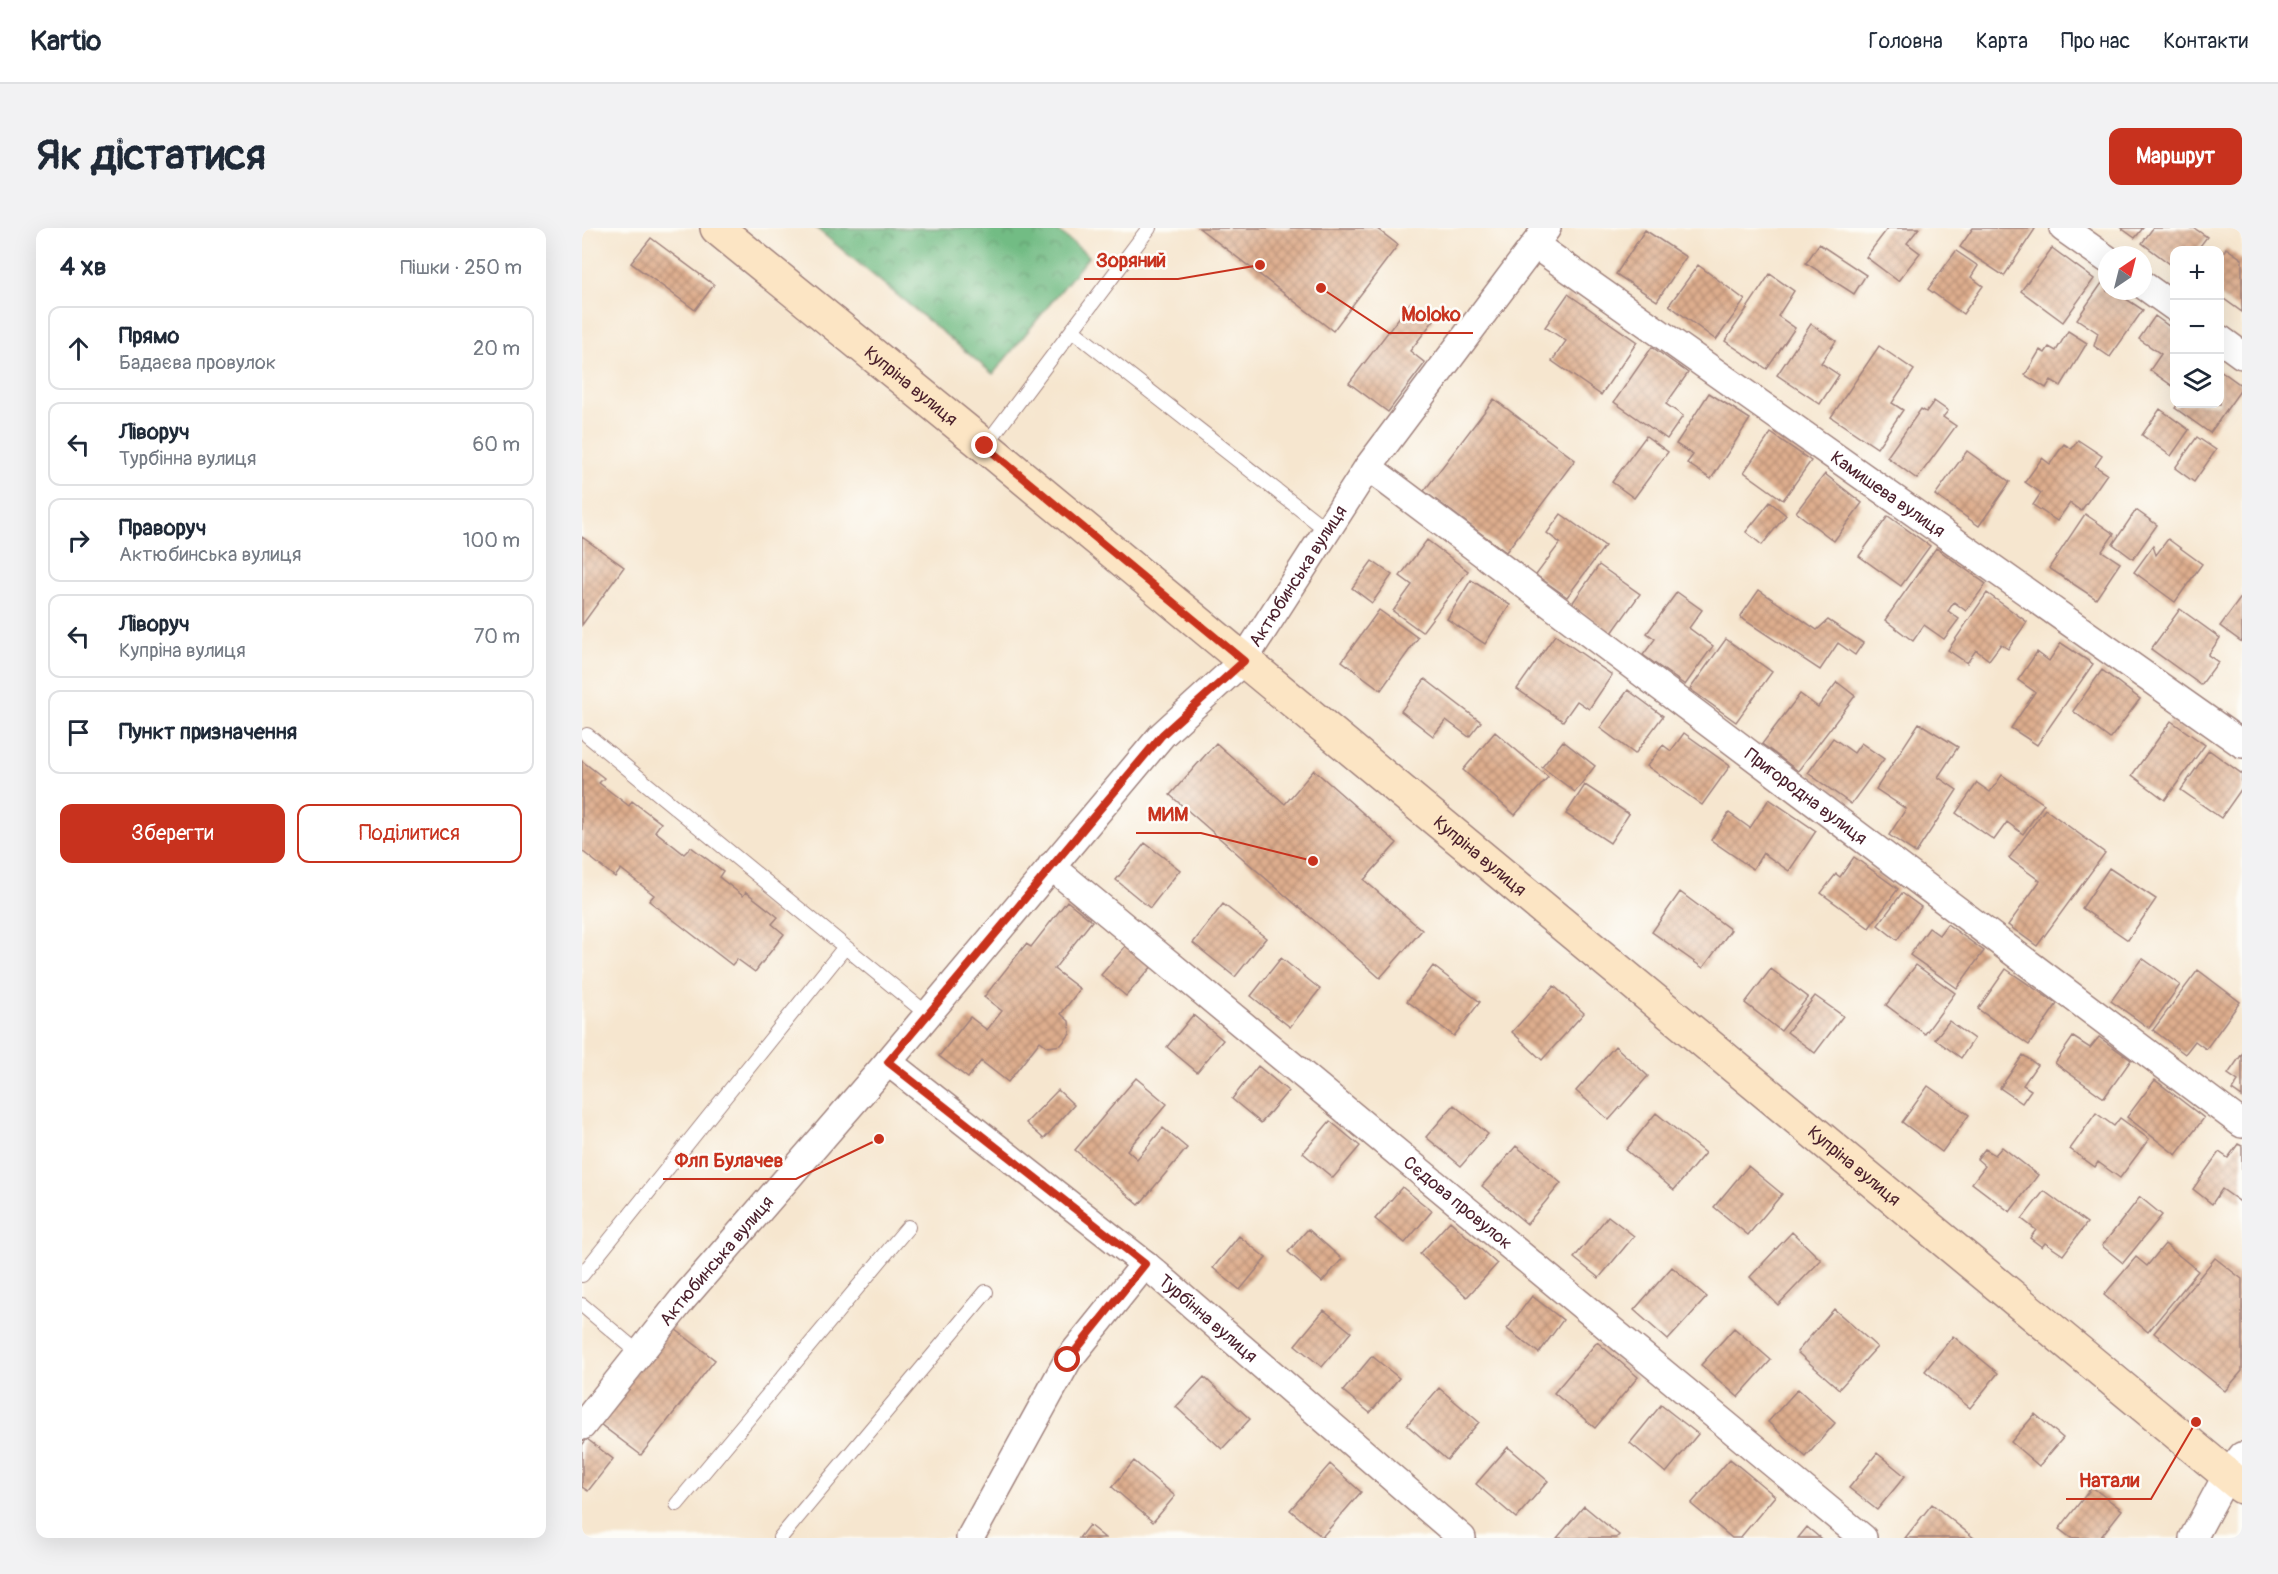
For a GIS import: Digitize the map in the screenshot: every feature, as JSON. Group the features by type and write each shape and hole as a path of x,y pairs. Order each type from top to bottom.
{"main road":[{"name":"Купріна вулиця","path":"717,228 2237,1473"}],"street":[{"path":"2063,228 2098,253"},
{"name":"Актюбинська вулиця","path":"582,1426 682,1300 888,1062 1162,735 1244,661 1368,467 1541,236"},
{"name":"Камишева вулиця","path":"1541,236 2242,744"},
{"path":"2152,291 2170,304"},
{"path":"2224,342 2242,355"},
{"name":"Пригородна вулиця","path":"1368,467 2242,1124"},
{"name":"Сєдова провулок","path":"1051,866 1863,1538"},
{"name":"Турбінна вулиця","path":"888,1062 1145,1264 1462,1538"},
{"path":"970,1538 1068,1360 1145,1264"},
{"path":"2193,1538 2237,1473"}],"lane":[{"path":"985,446 1149,228"},
{"path":"1072,330 1328,531"},
{"path":"587,735 927,1014"},
{"path":"582,1275 845,947"},
{"path":"677,1504 908,1227"},
{"path":"780,1538 986,1292"},
{"path":"582,1305 639,1353"}],"green space":[{"path":"816,228 1054,228 1089,256 993,374"}],"building":[{"path":"1199,228 1376,228 1398,245 1333,331"},
{"path":"1888,228 1919,228 1907,243 1920,253 1898,281 1866,257"},
{"path":"1973,228 2035,229 2004,276 1960,247"},
{"path":"2121,228 2143,228 2135,238"},
{"path":"2153,228 2194,228 2207,237 2200,246 2170,246 2170,264 2152,250 2152,246 2142,243"},
{"path":"1645,230 1686,257 1657,301 1616,274"},
{"path":"651,238 714,285 695,310 631,263"},
{"path":"1819,244 1866,275 1854,294 1806,263"},
{"path":"2052,248 2094,279 2063,322 2021,291"},
{"path":"2226,248 2242,259 2242,312 2224,299 2224,251"},
{"path":"1956,251 1978,266 1971,277 1983,286 1963,314 1928,289"},
{"path":"1698,265 1745,300 1716,340 1669,305"},
{"path":"1770,274 1794,291 1778,316 1795,328 1767,369 1725,341"},
{"path":"2098,289 2098,300 2128,300 2143,310 2110,357 2094,346 2098,333 2077,319"},
{"path":"1568,294 1637,342 1601,395 1552,361 1566,341 1545,327"},
{"path":"1411,302 1434,320 1410,351 1425,363 1388,412 1349,383"},
{"path":"2155,316 2170,327 2170,384 2150,370 2161,354 2139,339"},
{"path":"1811,324 1836,341 1821,363 1839,375 1820,404 1777,375"},
{"path":"2068,331 2087,343 2061,386 2051,380 2046,388 2025,375 2040,350 2045,353 2049,347 2056,351"},
{"path":"1879,346 1914,370 1892,403 1903,410 1877,448 1831,417"},
{"path":"1652,347 1688,373 1666,404 1683,416 1667,439 1614,402"},
{"path":"2224,373 2242,388 2210,433 2175,408 2224,408"},
{"path":"1709,393 1750,419 1711,479 1687,463 1693,455 1676,444"},
{"path":"1494,399 1575,460 1506,552 1424,491"},
{"path":"1934,401 1948,411 1943,417 1956,426 1917,479 1887,457 1921,409 1926,412"},
{"path":"2160,409 2189,430 2171,456 2142,435"},
{"path":"1771,433 1811,461 1783,500 1744,472"},
{"path":"1646,436 1668,452 1634,498 1612,482"},
{"path":"2197,437 2216,450 2194,482 2175,468"},
{"path":"2078,440 2102,456 2095,466 2107,474 2081,511 2070,503 2057,521 2033,505 2041,493 2025,482 2042,458 2050,464 2064,444 2072,449"},
{"path":"1967,451 2010,482 1979,526 1935,495"},
{"path":"1825,474 1862,503 1834,541 1796,512"},
{"path":"1770,502 1786,515 1762,545 1746,532"},
{"path":"2136,510 2157,525 2133,559 2113,544"},
{"path":"1561,514 1605,546 1567,597 1536,575 1560,543 1547,533"},
{"path":"2085,514 2114,534 2102,551 2120,563 2096,599 2049,568"},
{"path":"1888,516 1930,546 1901,586 1859,556"},
{"path":"582,537 624,567 582,625"},
{"path":"2168,539 2202,564 2175,602 2134,572 2153,546 2156,555"},
{"path":"1427,540 1468,571 1422,632 1393,611 1412,585 1400,576"},
{"path":"1936,548 1986,584 1966,611 1954,602 1948,611 1959,619 1944,639 1924,625 1913,641 1885,620"},
{"path":"1372,561 1392,575 1372,603 1352,588"},
{"path":"1599,565 1640,594 1612,633 1571,605"},
{"path":"1471,580 1510,605 1485,644 1447,619"},
{"path":"1759,590 1817,630 1828,620 1863,643 1855,655 1838,643 1820,670 1740,617"},
{"path":"1677,592 1702,610 1689,628 1713,646 1685,685 1643,655 1655,639 1647,633"},
{"path":"1987,593 2027,622 2008,649 2001,644 1989,660 1976,650 1967,663 1948,650"},
{"path":"2242,596 2242,642 2220,626"},
{"path":"2180,609 2220,638 2208,655 2218,662 2201,685 2151,649"},
{"path":"1379,610 1418,638 1381,690 1342,661"},
{"path":"1555,635 1612,675 1589,709 1577,701 1563,721 1517,689"},
{"path":"1726,639 1772,672 1736,722 1690,689"},
{"path":"2061,643 2093,664 2037,745 2011,728 2035,692 2018,680 2037,652 2049,661"},
{"path":"2102,670 2140,699 2110,739 2073,711"},
{"path":"1425,679 1481,722 1469,737 1446,720 1433,736 1401,711"},
{"path":"1837,682 1855,696 1798,771 1762,744 1800,694 1818,707"},
{"path":"1628,690 1663,716 1635,754 1600,728"},
{"path":"2171,721 2205,745 2165,800 2132,775"},
{"path":"1919,723 1958,747 1938,777 1957,790 1916,853 1889,835 1906,809 1876,789"},
{"path":"1495,732 1548,777 1515,815 1463,770"},
{"path":"1684,733 1730,766 1702,805 1647,766 1663,745 1671,751"},
{"path":"1833,738 1854,753 1861,743 1884,759 1851,804 1808,773"},
{"path":"1563,741 1595,766 1575,792 1542,767"},
{"path":"1216,743 1285,804 1314,770 1397,843 1364,880 1422,930 1380,978 1170,795"},
{"path":"2209,750 2242,774 2242,788 2221,818 2181,790"},
{"path":"582,761 604,778 599,783 629,806 632,801 661,823 655,831 684,854 691,847 723,871 719,877 743,896 746,892 778,917 772,924 784,934 755,972 737,959 732,965 649,901 654,895 621,869 615,877 582,851"},
{"path":"2002,775 2044,804 2023,834 2007,822 1994,840 1956,813 1977,783 1990,792"},
{"path":"1585,785 1629,814 1610,843 1566,814"},
{"path":"1769,799 1816,831 1789,871 1763,853 1753,869 1711,840 1729,813 1750,828"},
{"path":"2045,809 2105,853 2037,946 2008,925 2040,881 2009,858"},
{"path":"1145,843 1180,870 1150,908 1116,880"},
{"path":"1854,857 1898,889 1869,928 1821,893 1836,874 1840,877"},
{"path":"2109,868 2156,899 2128,940 2082,908"},
{"path":"1680,892 1731,930 1703,968 1652,932"},
{"path":"1902,893 1921,907 1897,940 1878,925"},
{"path":"1067,901 1092,921 1054,969 1080,989 1061,1014 1069,1021 1070,1034 1061,1045 1048,1047 1040,1041 1008,1082 981,1061 968,1078 939,1056 970,1017 987,1030 1002,1011 984,997 1026,944 1031,947"},
{"path":"1223,904 1266,938 1235,977 1193,943"},
{"path":"1947,924 1984,951 1957,988 1910,955 1929,928 1939,935"},
{"path":"1129,942 1154,964 1126,996 1101,975"},
{"path":"1281,958 1320,989 1290,1027 1251,996"},
{"path":"2142,958 2180,985 2149,1028 2111,1001"},
{"path":"1916,965 1955,993 1925,1034 1886,1005"},
{"path":"1433,966 1480,1002 1454,1036 1407,1001"},
{"path":"1771,969 1808,997 1781,1031 1745,1003"},
{"path":"2006,969 2057,1004 2029,1045 1978,1009"},
{"path":"2198,970 2240,1002 2206,1049 2195,1041 2185,1054 2153,1030"},
{"path":"1554,986 1584,1013 1542,1060 1512,1032"},
{"path":"1815,996 1843,1016 1815,1053 1787,1032"},
{"path":"1193,1015 1223,1040 1197,1072 1167,1047"},
{"path":"1949,1021 1974,1039 1961,1058 1935,1039"},
{"path":"2073,1037 2090,1048 2099,1037 2131,1060 2104,1098 2055,1063"},
{"path":"1615,1046 1648,1076 1609,1120 1576,1091"},
{"path":"2242,1054 2242,1097 2232,1090 2238,1081 2228,1074"},
{"path":"2023,1055 2037,1065 2023,1085 2031,1090 2022,1103 2000,1088"},
{"path":"1258,1066 1288,1091 1261,1123 1232,1099"},
{"path":"1136,1078 1167,1104 1127,1150 1137,1159 1163,1128 1187,1148 1139,1205 1075,1150"},
{"path":"2155,1080 2204,1118 2176,1155 2127,1117"},
{"path":"1928,1086 1969,1115 1942,1152 1902,1122"},
{"path":"1058,1090 1074,1105 1044,1139 1026,1123"},
{"path":"1454,1105 1488,1134 1461,1166 1426,1137"},
{"path":"1656,1113 1705,1153 1674,1190 1626,1150"},
{"path":"2096,1113 2114,1126 2120,1118 2149,1139 2120,1178 2098,1162 2095,1167 2070,1149"},
{"path":"1330,1121 1360,1146 1333,1178 1303,1153"},
{"path":"2238,1144 2242,1146 2242,1203 2222,1189 2212,1204 2193,1189 2219,1152 2228,1158"},
{"path":"1516,1146 1561,1183 1527,1224 1482,1186"},
{"path":"2002,1147 2038,1175 2010,1212 1972,1183 1985,1166 1977,1159 1985,1149 1995,1155"},
{"path":"1748,1166 1782,1194 1748,1235 1714,1207"},
{"path":"1402,1187 1432,1211 1405,1243 1375,1219"},
{"path":"2044,1191 2087,1223 2063,1255 2045,1243 2042,1247 2030,1238 2036,1230 2022,1219"},
{"path":"2140,1197 2162,1215 2123,1263 2102,1246"},
{"path":"1608,1216 1634,1236 1599,1278 1574,1258"},
{"path":"1450,1221 1497,1264 1467,1297 1420,1254"},
{"path":"1308,1229 1342,1259 1322,1282 1288,1252"},
{"path":"1792,1232 1821,1260 1778,1305 1750,1277"},
{"path":"1239,1236 1266,1258 1240,1290 1213,1268"},
{"path":"2165,1244 2198,1271 2148,1332 2104,1295 2136,1257 2147,1266"},
{"path":"2215,1258 2242,1279 2242,1371 2225,1391 2154,1333"},
{"path":"1672,1267 1707,1297 1668,1340 1634,1310"},
{"path":"1532,1296 1563,1320 1539,1353 1507,1329"},
{"path":"1834,1309 1877,1347 1839,1389 1797,1352"},
{"path":"1324,1310 1351,1332 1322,1367 1295,1345"},
{"path":"671,1326 715,1360 641,1455 596,1421"},
{"path":"1734,1328 1771,1360 1738,1397 1701,1365"},
{"path":"1953,1336 1998,1373 1970,1408 1925,1371"},
{"path":"1597,1342 1638,1377 1595,1428 1554,1393"},
{"path":"1372,1356 1399,1378 1370,1413 1343,1391"},
{"path":"1204,1377 1250,1419 1222,1449 1176,1407"},
{"path":"1439,1388 1479,1422 1447,1460 1407,1425"},
{"path":"1798,1389 1835,1423 1806,1457 1768,1422"},
{"path":"1661,1405 1698,1434 1666,1473 1630,1443"},
{"path":"2035,1414 2063,1438 2039,1466 2011,1442"},
{"path":"587,1439 613,1459 588,1491 582,1487 582,1445"},
{"path":"1508,1447 1548,1481 1516,1518 1476,1484"},
{"path":"1877,1453 1905,1476 1877,1510 1849,1488"},
{"path":"1730,1459 1775,1496 1740,1538 1732,1538 1691,1504"},
{"path":"1134,1461 1175,1496 1153,1522 1112,1487"},
{"path":"1330,1464 1361,1492 1322,1537 1290,1510"},
{"path":"2092,1487 2122,1510 2100,1538 2071,1538 2059,1529"},
{"path":"1932,1504 1974,1538 1905,1538"},
{"path":"1584,1506 1619,1535 1616,1538 1557,1538"},
{"path":"1089,1525 1105,1538 1079,1538"},
{"path":"1807,1527 1820,1538 1798,1538"}],"place":[{"name":"Зоряний","path":"1260,265"},
{"name":"Moloko","path":"1321,288"},
{"name":"МИМ","path":"1313,861"},
{"name":"Флп Булачев","path":"879,1139"},
{"name":"Натали","path":"2196,1422"}],"route":[{"path":"985,446 1244,661 1162,735 888,1062 1145,1264 1068,1360"}]}
